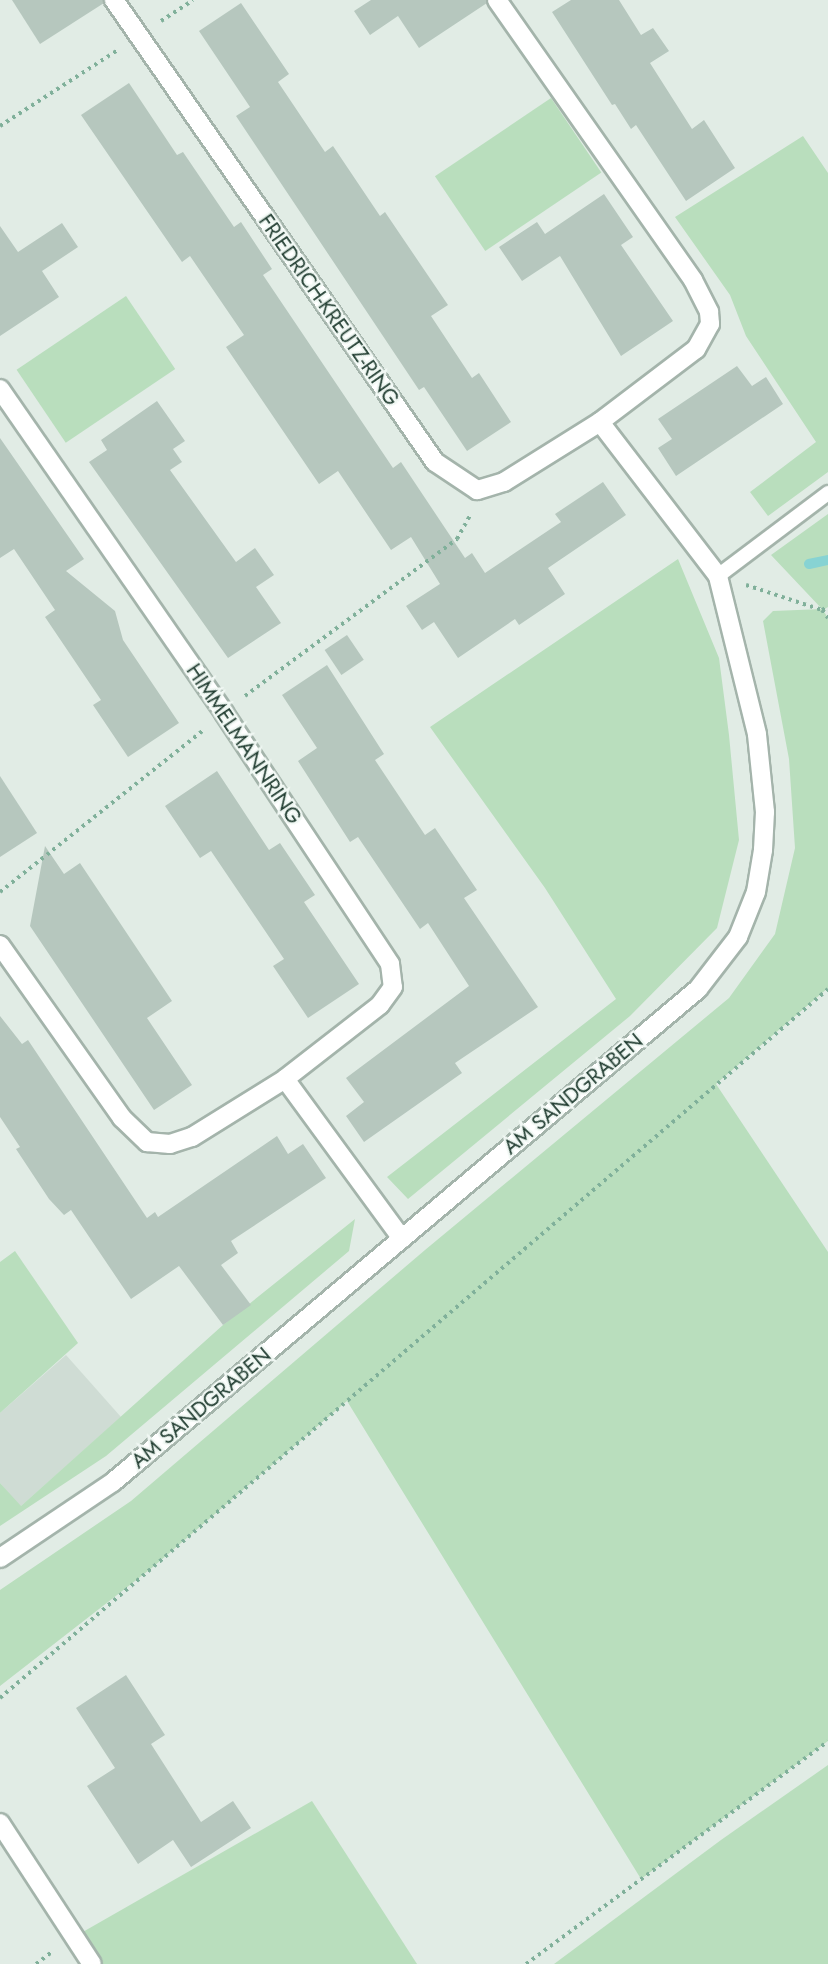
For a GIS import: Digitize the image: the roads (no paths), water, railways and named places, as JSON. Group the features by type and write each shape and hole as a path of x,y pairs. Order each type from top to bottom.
{"street":[{"name":"FRIEDRICH-KREUTZ-RING","path":"114,0 435,462 477,490 504,482 600,422 696,349 710,324 709,312 693,280 497,0"},
{"name":"HIMMELMANNRING","path":"0,389 224,713 390,964 393,987 380,1005 285,1079 192,1137 170,1144 147,1142 122,1118 0,945"},
{"path":"600,422 718,576"},
{"name":"AM SANDGRABEN","path":"0,1558 112,1482 402,1239 698,989 738,937 761,871 763,784 757,734 718,576"},
{"path":"285,1079 402,1239"},
{"path":"0,1823 92,1964"}],"lane":[{"path":"718,576 828,493"}],"waterway":[{"path":"809,564 828,560"}]}
